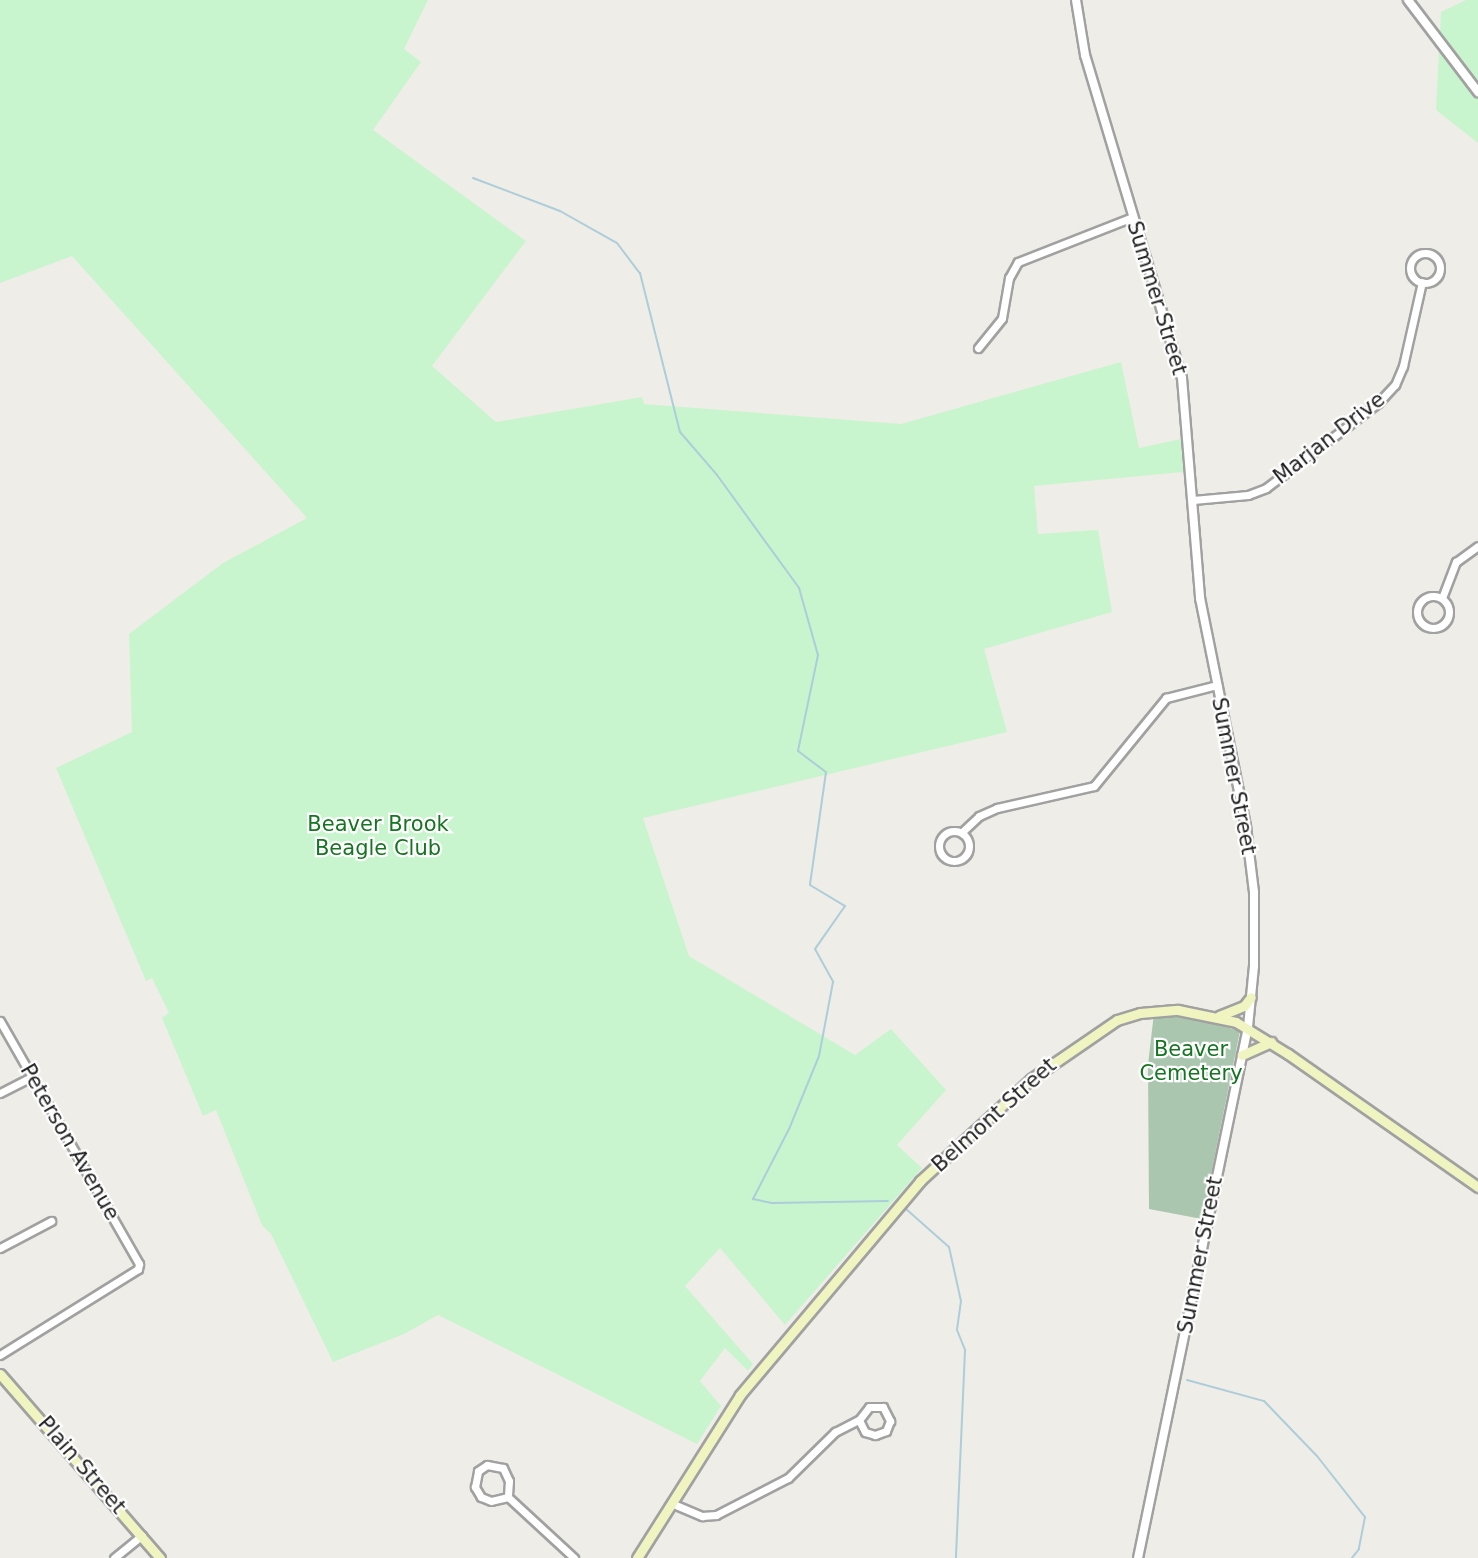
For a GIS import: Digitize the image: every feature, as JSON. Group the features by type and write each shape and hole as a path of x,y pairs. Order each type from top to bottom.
{"main road":[{"path":"1219,1016 1244,1006 1251,997"},
{"name":"Belmont Street","path":"637,1558 722,1419 790,1332 920,1181 1001,1105 1063,1054 1117,1020 1164,1010 1219,1016 1248,1028 1478,1186"},
{"path":"1242,1055 1270,1042"},
{"name":"Plain Street","path":"0,1374 160,1558"}],"street":[{"name":"Summer Street","path":"1076,0 1079,33 1133,218 1180,365 1200,598 1252,875 1251,997 1248,1028 1138,1558"},
{"path":"1408,0 1478,92"},
{"path":"978,348 1002,318 1009,278 1018,262 1133,218"},
{"name":"Marjan Drive","path":"1427,254 1437,260 1439,268 1434,279 1422,282 1413,277 1410,268 1416,256 1427,254"},
{"name":"Marjan Drive","path":"1193,500 1248,495 1266,488 1378,403 1395,385 1403,366 1422,282"},
{"path":"1442,598 1456,562 1478,546"},
{"path":"1431,596 1442,598 1448,606 1446,621 1438,628 1423,625 1417,616 1418,605 1431,596"},
{"path":"962,832 979,816 997,808 1094,786 1167,698 1217,685"},
{"path":"953,830 962,832 969,841 969,851 961,859 946,859 938,847 941,838 953,830"},
{"name":"Peterson Avenue","path":"0,1021 139,1264 138,1269 0,1355"},
{"path":"0,1093 32,1077"},
{"path":"0,1248 51,1221"},
{"path":"671,1503 702,1516 716,1515 782,1482 835,1432 859,1420 863,1411 879,1406 886,1410 890,1421 886,1431 875,1435 865,1432 859,1420"},
{"path":"487,1465 502,1468 509,1480 508,1497 491,1502 481,1497 475,1487 478,1471 487,1465"},
{"path":"508,1497 574,1558"},
{"path":"114,1558 142,1535"}],"green space":[{"name":"Beaver Brook Beagle Club","path":"0,0 428,0 404,49 421,62 373,130 526,241 432,366 496,422 642,397 644,404 901,424 1121,362 1139,448 1181,439 1183,472 1034,486 1038,534 1098,530 1112,612 984,649 1007,732 643,818 689,956 855,1055 891,1029 946,1090 897,1145 922,1168 785,1325 720,1248 685,1286 753,1364 748,1371 725,1348 700,1381 721,1406 697,1444 438,1315 404,1334 333,1362 271,1234 262,1225 216,1110 203,1116 162,1018 169,1013 152,978 146,981 56,768 132,732 129,634 223,563 307,518 72,256 0,283"},
{"path":"1466,0 1478,0 1478,143 1436,110 1441,12"},
{"name":"Beaver Cemetery","path":"1154,1013 1192,1017 1240,1031 1202,1219 1149,1209 1148,1065"}],"waterway":[{"path":"473,178 560,211 617,243 640,273 680,432 717,475 799,588 818,655 798,751 826,772 810,885 845,906 815,949 833,982 819,1056 789,1129 753,1199 772,1203 888,1201"},
{"path":"906,1209 949,1247 961,1301 957,1330 965,1350 956,1558"},
{"path":"1187,1380 1264,1401 1317,1456 1365,1517 1359,1549 1352,1558"}]}
